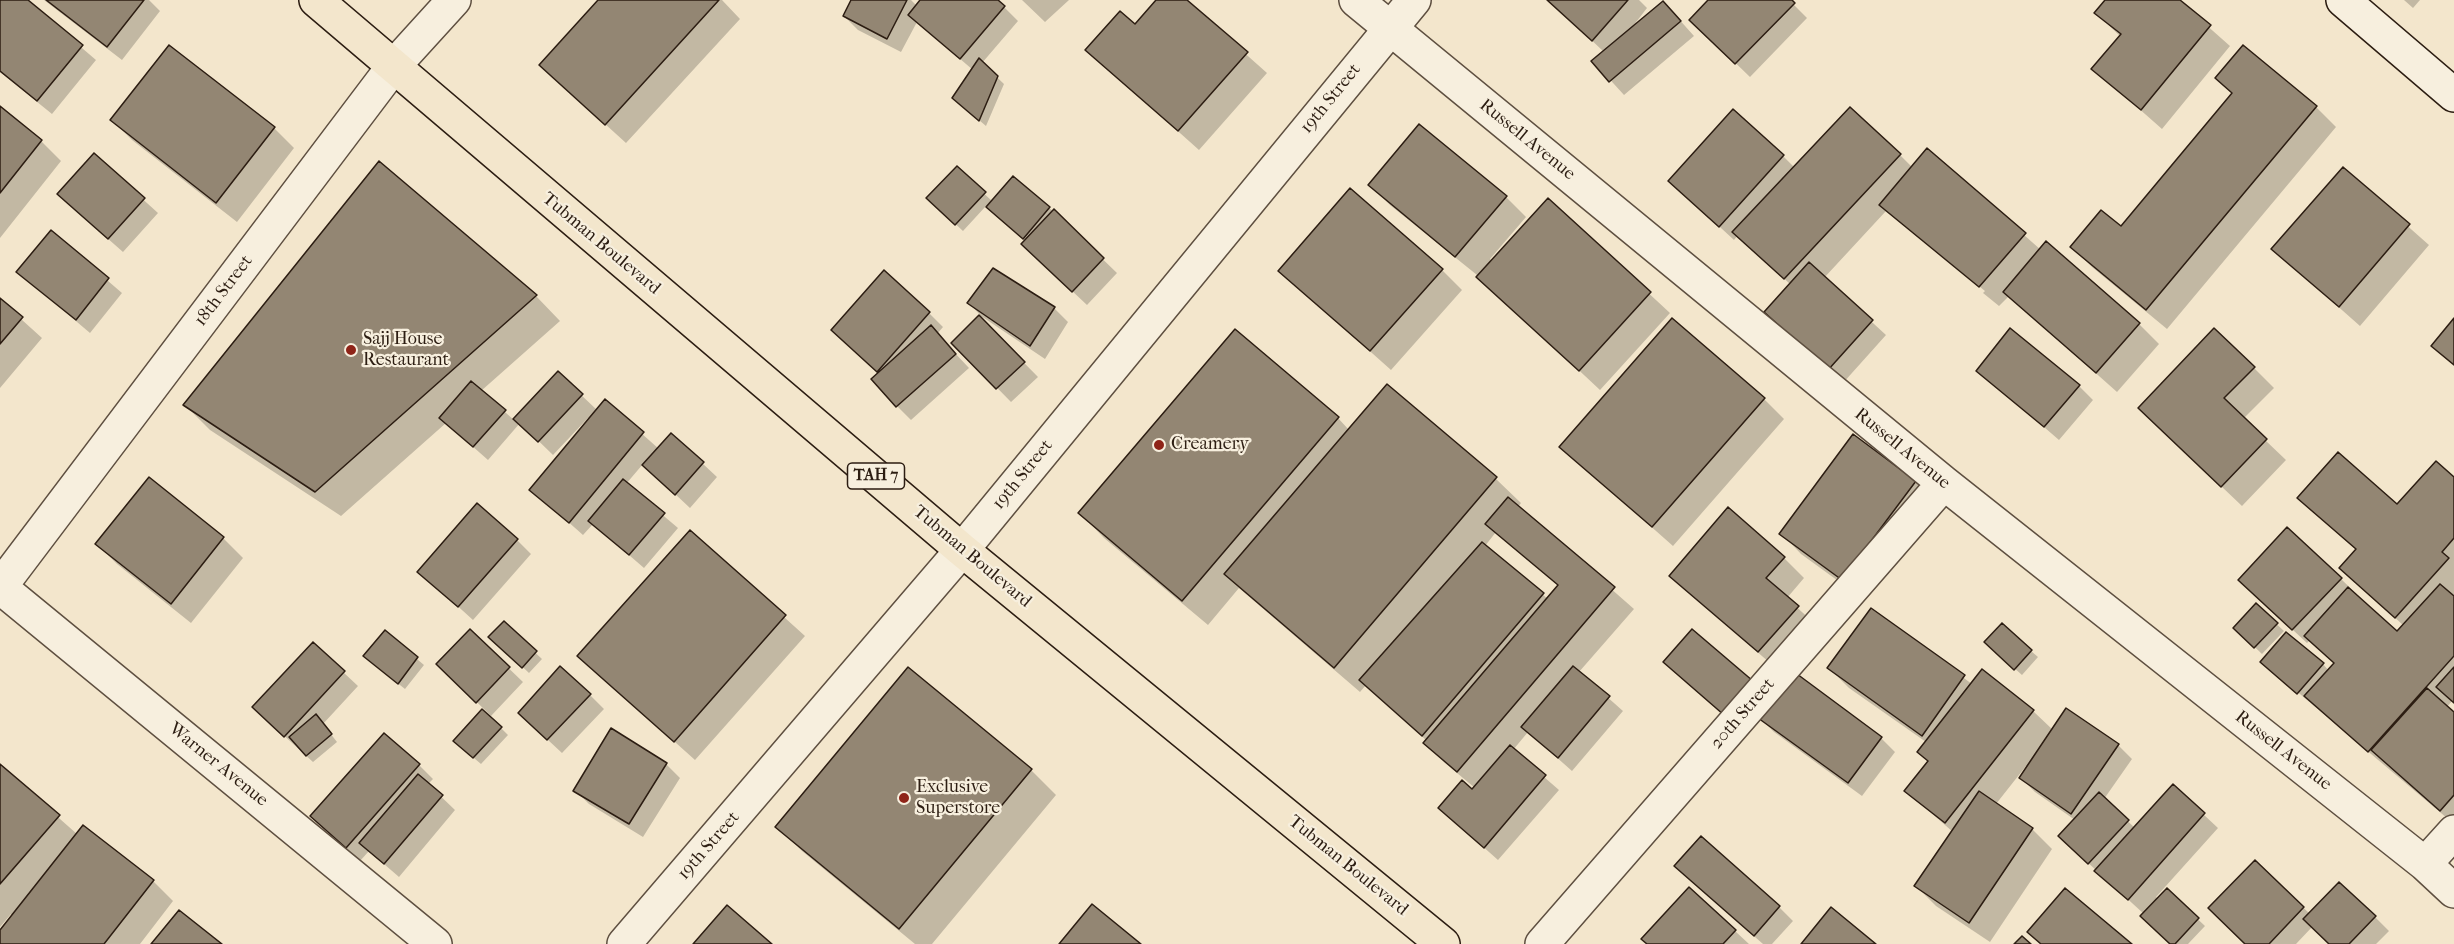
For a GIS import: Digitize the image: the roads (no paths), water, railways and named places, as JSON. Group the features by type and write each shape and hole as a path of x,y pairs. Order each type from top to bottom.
{"highway":[{"name":"Tubman Boulevard","path":"316,0 962,550 1443,944"}],"street":[{"name":"18th Street","path":"0,587 393,67 454,0"},
{"name":"Russell Avenue","path":"1356,0 1944,483 2425,864 2454,891"},
{"name":"19th Street","path":"624,944 962,550 1414,0"},
{"path":"2343,0 2454,95"},
{"name":"20th Street","path":"1542,944 1944,483"},
{"name":"Warner Avenue","path":"0,587 435,944"},
{"path":"2425,864 2454,832"}],"place":[{"name":"Sajj House Restaurant","path":"351,350"},
{"name":"Creamery","path":"1159,445"},
{"name":"Exclusive Superstore","path":"904,798"}]}
